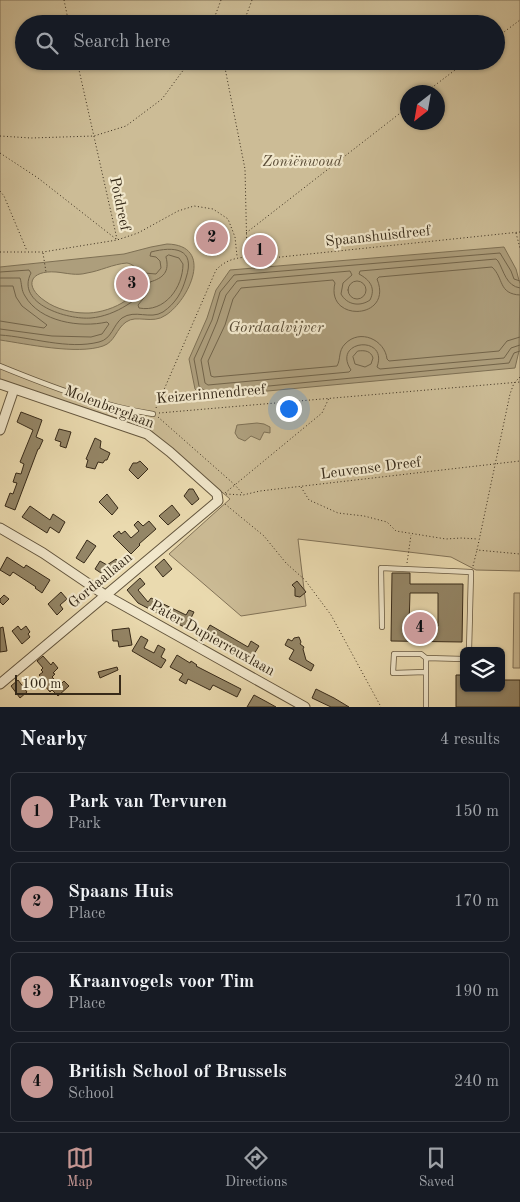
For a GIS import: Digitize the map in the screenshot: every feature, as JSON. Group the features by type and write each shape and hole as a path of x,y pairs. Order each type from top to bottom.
{"street":[{"name":"Molenberglaan","path":"0,384 147,434 217,494 222,496"},
{"path":"0,430 14,389"},
{"name":"Gordaallaan","path":"0,684 6,681 222,496"},
{"name":"Pater Dupierreuxlaan","path":"0,528 43,553 105,595 305,707"}],"lane":[{"name":"Keizerinnendreef","path":"0,366 84,396 153,414"},
{"path":"382,627 382,568 471,572 469,647"},
{"path":"426,672 393,673 394,654 421,654 426,658 460,659"},
{"path":"426,658 426,707"}],"path":[{"path":"64,0 67,15"},
{"path":"215,15 221,0"},
{"path":"246,15 252,0"},
{"path":"505,31 520,20"},
{"name":"Potdreef","path":"80,70 118,240"},
{"path":"0,136 31,138 94,136 126,126 162,99 183,70"},
{"path":"225,70 245,169 247,256"},
{"path":"435,85 454,70"},
{"path":"246,233 400,113"},
{"name":"Potdreef","path":"0,153 38,178 118,240"},
{"path":"0,191 4,196 27,252"},
{"path":"0,252 43,252 118,240 138,233 178,211 194,206 213,209 228,220 234,237 237,257 223,262 216,270 153,414 235,485 243,495"},
{"path":"515,232 520,248"},
{"name":"Spaanshuisdreef","path":"237,257 271,258 520,232"},
{"path":"43,252 46,272"},
{"path":"471,572 510,394 514,383 520,376"},
{"name":"Keizerinnendreef","path":"153,414 520,382"},
{"path":"329,398 322,413 222,496 264,536 286,563 305,580 331,615 381,707"},
{"name":"Leuvense Dreef","path":"222,496 520,461"},
{"path":"301,487 309,500 338,513 364,516 386,522 396,531 446,539 479,539"},
{"path":"407,569 411,534"},
{"path":"477,550 520,554"}],"green space":[{"name":"Zoniënwoud","path":"0,0 520,0 520,571 476,570 451,557 298,539 306,606 241,616 169,554 230,499 149,429 0,380"},
{"path":"514,593 520,593 520,668 513,668"}],"water":[{"path":"167,244 182,247 190,253 194,263 193,274 183,298 166,315 150,320 130,320 123,325 107,344 92,348 52,348 0,340 0,267 124,254","holes":["127,263 135,267 138,272 139,282 136,290 122,303 103,311 80,313 59,308 49,304 38,295 32,285 32,280 35,276 47,272 83,274"]},
{"name":"Gordaalvijver","path":"504,247 516,269 520,284 519,351 515,368 203,397 195,389 189,359 207,318 216,290 230,270"},
{"path":"257,423 270,427 270,433 264,432 260,440 251,436 245,441 238,438 235,433 237,425"}],"building":[{"path":"208,231 221,234 219,244 206,241"},
{"path":"21,412 42,420 36,437 43,440 15,510 5,506 10,493 13,494 17,483 13,482 16,473 21,474 24,464 20,462 33,430 17,422"},
{"path":"59,429 71,432 66,448 60,446 61,442 55,440"},
{"path":"95,438 101,441 100,448 110,453 107,460 103,463 98,462 95,469 86,467 88,460 86,459"},
{"path":"140,461 148,469 138,479 129,470 133,463"},
{"path":"189,489 193,489 199,499 192,505 184,496"},
{"path":"107,494 118,508 112,515 99,502"},
{"path":"172,505 180,515 168,525 159,516"},
{"path":"30,506 50,520 53,514 65,522 59,533 50,527 47,533 22,517"},
{"path":"138,521 143,526 149,521 156,529 131,554 113,536 119,531 121,534 125,531 131,538 139,531 134,525"},
{"path":"87,540 96,546 84,563 76,558"},
{"path":"7,557 24,568 26,565 50,580 42,593 13,572 10,576 0,570"},
{"path":"116,559 122,566 107,577 95,569 100,561 107,565"},
{"path":"164,559 172,569 163,577 155,567"},
{"path":"392,573 410,573 410,584 463,584 462,642 391,641","holes":["410,593 438,593 438,626 409,625"]},
{"path":"140,578 145,584 138,590 148,602 151,598 186,615 189,610 194,612 186,628 138,603 127,590"},
{"path":"297,581 306,592 300,597 295,596 295,588 292,585"},
{"path":"61,592 67,599 60,605 63,609 57,615 48,604"},
{"path":"4,595 9,599 3,605 0,599"},
{"path":"210,625 248,647 251,641 259,646 254,654 252,653 246,658 245,655 206,632"},
{"path":"18,626 21,630 26,626 30,632 28,634 30,637 22,644 12,631"},
{"path":"3,627 7,651 0,652 0,628"},
{"path":"129,628 132,645 119,647 118,641 113,641 112,630"},
{"path":"141,636 148,640 144,648 154,653 158,645 165,649 161,657 166,660 161,668 132,651"},
{"path":"299,637 300,644 304,647 306,660 314,665 311,671 289,659 294,650 285,645 288,639 292,641 294,638"},
{"path":"177,655 241,689 237,697 213,685 210,690 188,679 186,684 179,680 183,674 170,667"},
{"path":"43,656 51,665 53,662 58,668 52,677 60,685 64,681 69,686 58,696 52,690 50,692 45,686 47,684 39,675 43,672 41,670 43,668 37,661"},
{"path":"117,667 118,670 100,678 98,672"},
{"path":"456,675 460,675 460,692 505,692 505,680 520,680 520,707 456,707"},
{"path":"18,680 27,692 20,698 11,686"},
{"path":"316,689 349,707 331,707 312,698"},
{"path":"254,695 267,702 276,707 247,707"}],"place":[{"name":"Spaans Huis","path":"212,238"},
{"name":"Park van Tervuren","path":"260,251"},
{"name":"Kraanvogels voor Tim","path":"132,284"},
{"name":"British School of Brussels","path":"420,628"}]}
